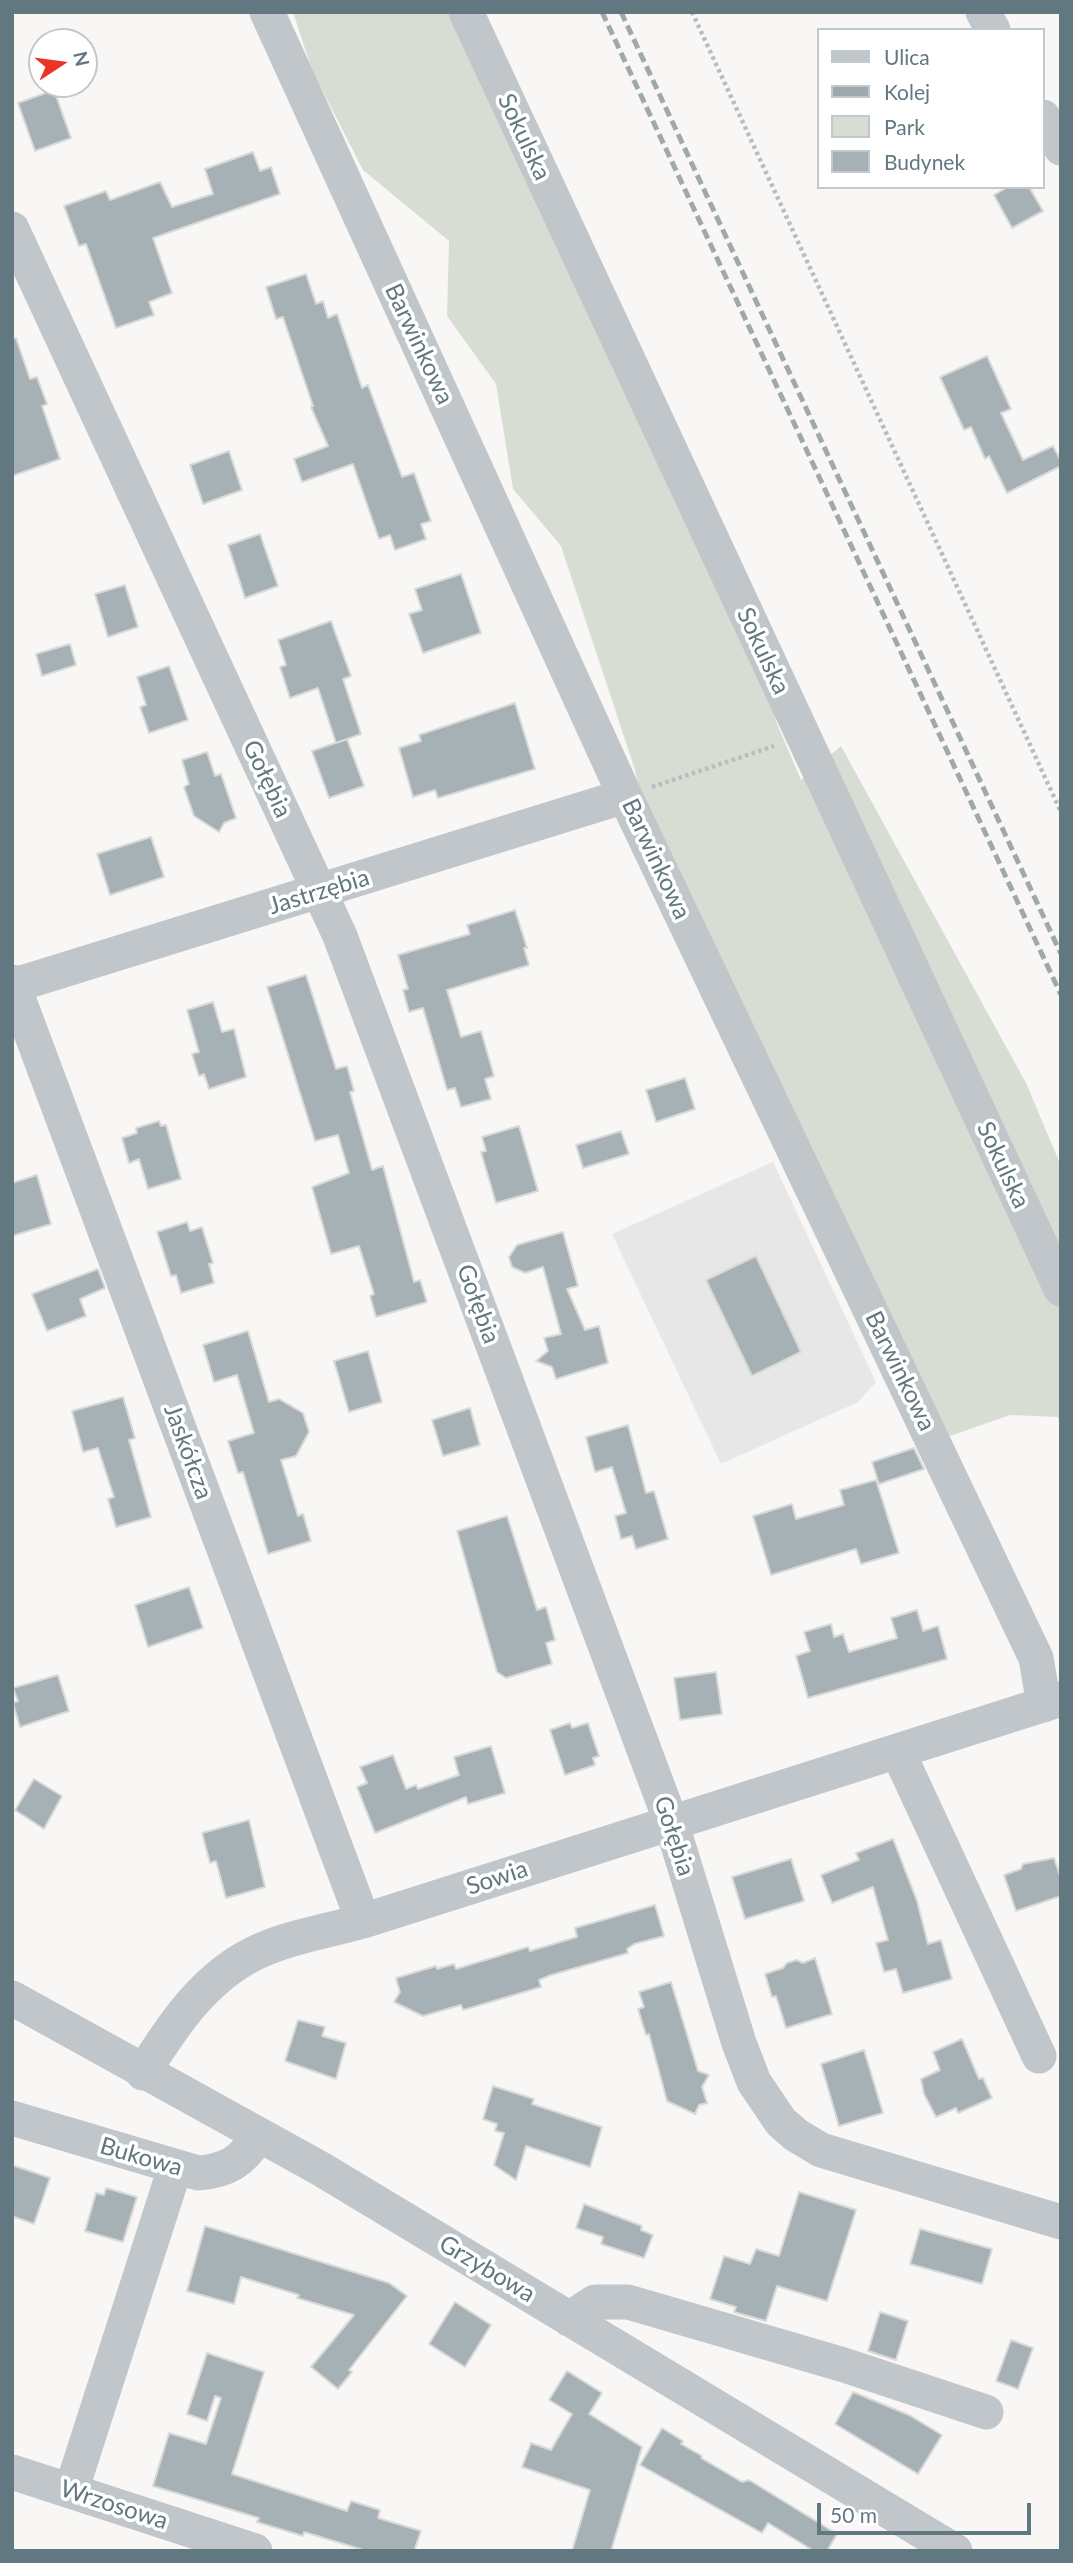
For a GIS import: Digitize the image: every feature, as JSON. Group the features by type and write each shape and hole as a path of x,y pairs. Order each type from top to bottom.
{"street":[{"name":"Barwinkowa","path":"267,12 625,796 1036,1658 1052,1702"},
{"name":"Sokulska","path":"466,12 1061,1289"},
{"path":"983,12 992,28"},
{"path":"1045,120 1061,148"},
{"name":"Gołębia","path":"12,229 345,949 671,1822 739,2043 754,2082 781,2122 821,2150 1061,2222"},
{"name":"Jastrzębia","path":"13,985 625,796"},
{"name":"Jaskółcza","path":"13,985 363,1922"},
{"name":"Sowia","path":"144,2073 186,2011 212,1980 233,1965 282,1943 363,1922 1052,1702"},
{"path":"898,1752 1039,2056"},
{"name":"Grzybowa","path":"12,1998 333,2176 955,2551"},
{"name":"Bukowa","path":"12,2118 198,2173 233,2165 247,2154 258,2136"},
{"path":"71,2491 175,2168"},
{"path":"569,2319 595,2302 628,2302 844,2365 986,2412"},
{"name":"Wrzosowa","path":"12,2472 255,2551"}],"path":[{"path":"692,12 1061,812"},
{"path":"625,796 803,736"}],"shaded area":[{"path":"773,1162 876,1382 858,1402 721,1464 612,1234"}],"green space":[{"path":"293,12 458,12 762,665 777,724 801,780 841,746 1026,1083 1061,1166 1061,1433 1058,1417 1010,1415 947,1437 641,800 635,770 561,546 513,489 496,384 447,316 449,241 363,170 312,70"}],"building":[{"path":"32,98 57,98 71,138 35,151 18,103"},
{"path":"253,152 260,171 271,167 280,194 153,238 172,293 149,302 154,315 116,328 86,244 79,246 64,206 106,191 110,200 160,182 172,207 213,194 205,169"},
{"path":"1004,189 1030,189 1043,211 1012,228 994,195"},
{"path":"306,274 316,304 323,301 328,318 337,314 362,388 368,385 402,477 414,473 431,521 421,524 426,539 395,550 390,535 379,539 353,464 302,482 294,459 328,446 311,407 313,406 283,317 276,319 266,287"},
{"path":"16,338 30,379 37,377 47,404 42,406 60,459 12,476 12,339"},
{"path":"987,356 1011,409 1001,413 1023,460 1053,446 1061,461 1061,466 1007,493 989,456 985,459 971,427 964,430 940,377"},
{"path":"229,451 242,490 203,504 190,465"},
{"path":"260,534 278,586 245,598 228,545"},
{"path":"461,574 481,633 423,653 409,614 422,610 415,589"},
{"path":"125,585 138,627 108,637 95,594"},
{"path":"331,621 351,676 343,679 361,734 336,743 318,688 290,698 280,667 286,665 278,640"},
{"path":"70,644 76,665 42,676 36,654"},
{"path":"169,666 188,720 149,733 140,707 146,705 137,677"},
{"path":"515,703 535,769 438,798 435,790 413,797 399,748 421,741 419,735"},
{"path":"347,739 364,786 329,798 312,751"},
{"path":"207,752 215,776 221,774 236,818 224,823 219,832 194,816 184,787 189,784 182,760"},
{"path":"151,837 164,877 110,895 97,854"},
{"path":"515,910 527,948 524,948 529,965 447,990 461,1037 481,1031 494,1076 485,1079 491,1099 461,1107 455,1088 447,1090 423,1008 409,1012 403,990 408,989 398,955 470,934 467,925"},
{"path":"306,975 336,1069 347,1066 354,1091 350,1092 372,1170 383,1166 414,1282 420,1280 427,1302 376,1317 370,1296 374,1294 359,1246 331,1254 312,1187 349,1173 338,1135 315,1141 267,987"},
{"path":"213,1002 222,1032 234,1029 246,1077 209,1089 204,1074 199,1076 192,1054 199,1052 187,1010"},
{"path":"685,1078 695,1109 656,1122 646,1090"},
{"path":"159,1121 161,1126 166,1125 181,1179 148,1189 139,1159 129,1163 122,1138 137,1133 136,1128"},
{"path":"519,1126 538,1191 496,1203 481,1152 486,1151 482,1137"},
{"path":"621,1131 629,1154 583,1168 576,1145"},
{"path":"37,1175 51,1224 12,1236 12,1183"},
{"path":"187,1222 190,1231 202,1227 213,1263 209,1264 214,1283 181,1293 176,1275 171,1276 157,1232"},
{"path":"563,1232 578,1286 567,1289 585,1330 599,1326 608,1363 556,1379 552,1367 536,1361 548,1351 544,1338 561,1334 543,1267 525,1273 512,1267 509,1257 517,1245"},
{"path":"756,1256 801,1352 752,1376 706,1280"},
{"path":"98,1269 105,1288 80,1299 86,1316 47,1331 32,1294"},
{"path":"248,1331 269,1402 279,1399 303,1413 309,1432 296,1456 281,1460 298,1516 303,1514 311,1541 268,1554 243,1472 238,1473 228,1441 254,1433 237,1375 214,1382 203,1345"},
{"path":"368,1351 382,1402 349,1412 334,1361"},
{"path":"123,1397 135,1438 129,1440 151,1517 116,1527 108,1499 114,1497 98,1448 83,1452 72,1411"},
{"path":"470,1408 480,1445 443,1456 432,1420"},
{"path":"628,1425 646,1493 654,1491 668,1539 636,1549 632,1536 621,1539 615,1516 626,1513 612,1467 595,1472 586,1437"},
{"path":"914,1448 924,1469 879,1484 872,1462"},
{"path":"876,1480 899,1553 861,1564 856,1549 771,1575 753,1516 792,1504 796,1519 844,1505 840,1490"},
{"path":"507,1516 537,1610 546,1607 555,1640 546,1643 552,1664 506,1678 497,1672 457,1531"},
{"path":"189,1587 203,1628 148,1647 135,1605"},
{"path":"917,1610 923,1631 938,1626 947,1659 808,1698 796,1656 810,1651 804,1632 831,1624 834,1637 843,1634 849,1652 897,1638 891,1618"},
{"path":"716,1672 722,1714 680,1720 674,1678"},
{"path":"58,1675 69,1711 20,1727 13,1703 18,1701 13,1688"},
{"path":"570,1723 572,1728 588,1723 599,1756 593,1758 595,1765 565,1775 550,1730"},
{"path":"491,1746 505,1793 468,1804 466,1797 375,1833 357,1787 367,1783 360,1767 393,1755 406,1789 416,1785 418,1789 459,1775 454,1757"},
{"path":"34,1779 62,1796 44,1829 15,1810"},
{"path":"249,1820 265,1887 226,1898 216,1861 210,1863 202,1833"},
{"path":"893,1839 917,1901 928,1944 941,1940 952,1979 903,1993 896,1969 884,1972 876,1943 888,1940 873,1887 832,1903 821,1875 859,1860 856,1853"},
{"path":"1054,1858 1061,1879 1061,1896 1016,1911 1004,1875 1021,1869 1023,1864"},
{"path":"791,1859 804,1901 745,1919 732,1877"},
{"path":"655,1905 664,1936 634,1944 627,1949 628,1953 551,1975 539,1980 541,1987 463,2010 461,2005 423,2016 394,2002 400,1992 396,1978 436,1966 437,1969 454,1964 456,1969 528,1947 530,1951 577,1937 575,1928"},
{"path":"815,1958 832,2014 786,2028 776,1996 772,1997 765,1974 783,1968 787,1963 797,1960 803,1963"},
{"path":"671,1982 698,2071 709,2075 702,2087 707,2103 699,2105 695,2114 667,2101 649,2034 646,2035 638,2009 644,2007 639,1992"},
{"path":"298,2020 325,2027 322,2036 346,2043 336,2079 285,2061"},
{"path":"962,2039 979,2079 983,2078 992,2098 958,2113 956,2108 936,2117 924,2094 921,2079 940,2070 933,2052"},
{"path":"864,2050 883,2113 839,2126 821,2064"},
{"path":"493,2086 534,2099 532,2104 602,2127 590,2167 526,2146 516,2180 494,2165 504,2133 495,2131 497,2124 483,2119"},
{"path":"12,2165 50,2178 34,2224 12,2216"},
{"path":"106,2188 137,2197 123,2242 85,2231 96,2193 104,2195"},
{"path":"799,2192 856,2210 827,2301 777,2286 766,2321 734,2312 736,2307 710,2299 724,2256 750,2264 756,2249 779,2256"},
{"path":"584,2204 642,2226 641,2230 653,2235 644,2258 601,2244 603,2237 576,2228"},
{"path":"205,2226 389,2283 407,2296 349,2370 352,2372 338,2389 311,2367 354,2315 241,2277 234,2304 187,2291"},
{"path":"920,2229 992,2249 982,2284 910,2264"},
{"path":"455,2302 491,2325 465,2367 429,2344"},
{"path":"880,2312 908,2321 896,2360 868,2351"},
{"path":"1011,2340 1033,2348 1018,2389 996,2381"},
{"path":"207,2353 264,2372 232,2474 347,2511 351,2501 380,2510 378,2518 421,2531 414,2551 367,2551 304,2532 303,2536 257,2522 259,2518 153,2486 169,2433 206,2444 221,2398 215,2396 207,2421 187,2414"},
{"path":"567,2371 602,2393 589,2414 642,2447 611,2551 572,2551 590,2490 522,2467 531,2443 551,2450 572,2414 549,2400"},
{"path":"853,2392 909,2415 942,2435 918,2474 835,2424"},
{"path":"662,2428 683,2441 681,2444 702,2456 701,2458 742,2482 749,2480 837,2534 827,2551 814,2551 768,2523 762,2533 640,2465"}],"railway":[{"path":"602,12 1061,995"},
{"path":"621,12 1061,954"}]}
